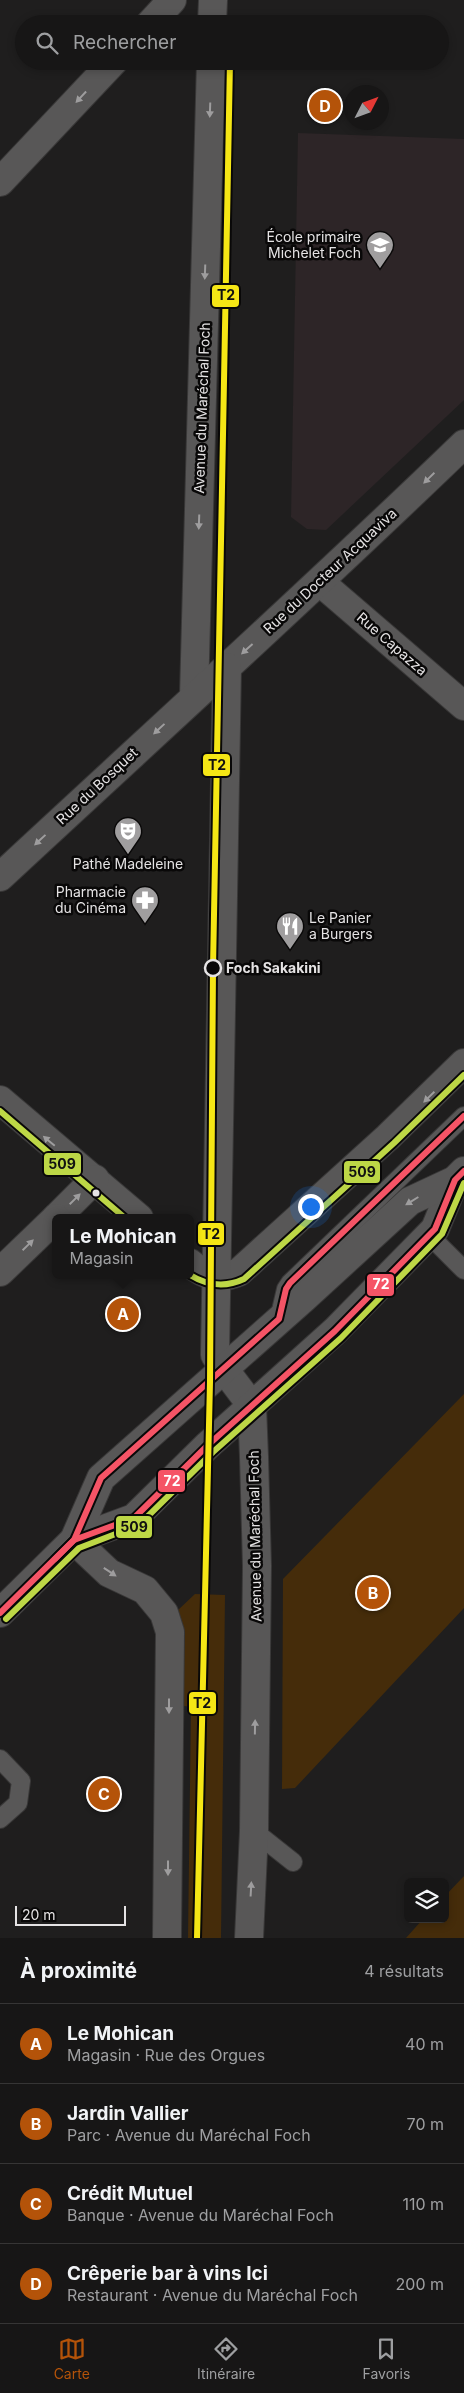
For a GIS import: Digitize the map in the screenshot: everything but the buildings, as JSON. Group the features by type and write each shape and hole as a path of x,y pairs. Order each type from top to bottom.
{"street":[{"path":"158,15 172,0"},
{"path":"212,15 213,0"},
{"path":"0,182 106,70"},
{"name":"Avenue du Maréchal Foch","path":"194,696 211,70"},
{"name":"Rue du Docteur Acquaviva","path":"194,696 320,582 464,444"},
{"name":"Rue Capazza","path":"320,582 464,706"},
{"path":"226,667 201,1269 214,1356 252,1406"},
{"name":"Rue du Bosquet","path":"0,877 194,696"},
{"path":"201,1269 225,1278 239,1272 262,1253 464,1063"},
{"path":"0,1100 134,1214"},
{"path":"0,1613 74,1540 101,1478 410,1201 460,1176"},
{"path":"74,1540 134,1518 252,1406 335,1331 435,1230 460,1176"},
{"path":"60,1214 95,1179"},
{"path":"0,1272 52,1222"},
{"name":"Avenue du Maréchal Foch","path":"249,1938 254,1831 257,1566 252,1406"},
{"path":"74,1540 109,1573 144,1590 164,1613 170,1632 168,1938"}],"lane":[{"path":"280,1319 286,1289 290,1283 464,1116"},
{"path":"429,1236 464,1270"},
{"path":"0,1759 21,1781 18,1803 0,1819"},
{"path":"254,1831 293,1862"}],"shaded area":[{"name":"École primaire Michelet Foch","path":"298,133 464,139 464,400 326,530 307,529 291,517"},
{"path":"464,1394 464,1608 295,1788 282,1789 283,1579"},
{"path":"195,1594 225,1595 221,1938 188,1938 191,1707 177,1705 177,1611"},
{"path":"464,1876 464,1938 406,1938 419,1923 449,1923 449,1892"}],"transit line":[{"name":"T2","path":"197,1938 210,1382 213,968 230,70"},
{"name":"509","path":"194,1277 203,1282 217,1285 230,1284 244,1279 394,1143 464,1075"},
{"name":"509","path":"0,1111 120,1214"},
{"name":"72","path":"0,1613 74,1540 101,1478 279,1319 286,1289 290,1283 464,1116"},
{"name":"72","path":"55,1559 74,1540 134,1518 207,1446 335,1331 435,1229 455,1180 464,1171"},
{"name":"509","path":"6,1619 79,1548 139,1525 213,1452 341,1338 442,1234 464,1183"}],"place":[{"name":"Crêperie bar à vins Ici","path":"325,106"},
{"name":"École primaire Michelet Foch","path":"380,269"},
{"name":"Pathé Madeleine","path":"128,855"},
{"name":"Pharmacie du Cinéma","path":"145,924"},
{"name":"Le Panier a Burgers","path":"290,950"},
{"name":"Foch Sakakini","path":"213,968"},
{"name":"Le Mohican","path":"123,1314"},
{"name":"Jardin Vallier","path":"373,1593"},
{"name":"Crédit Mutuel","path":"104,1794"}]}
